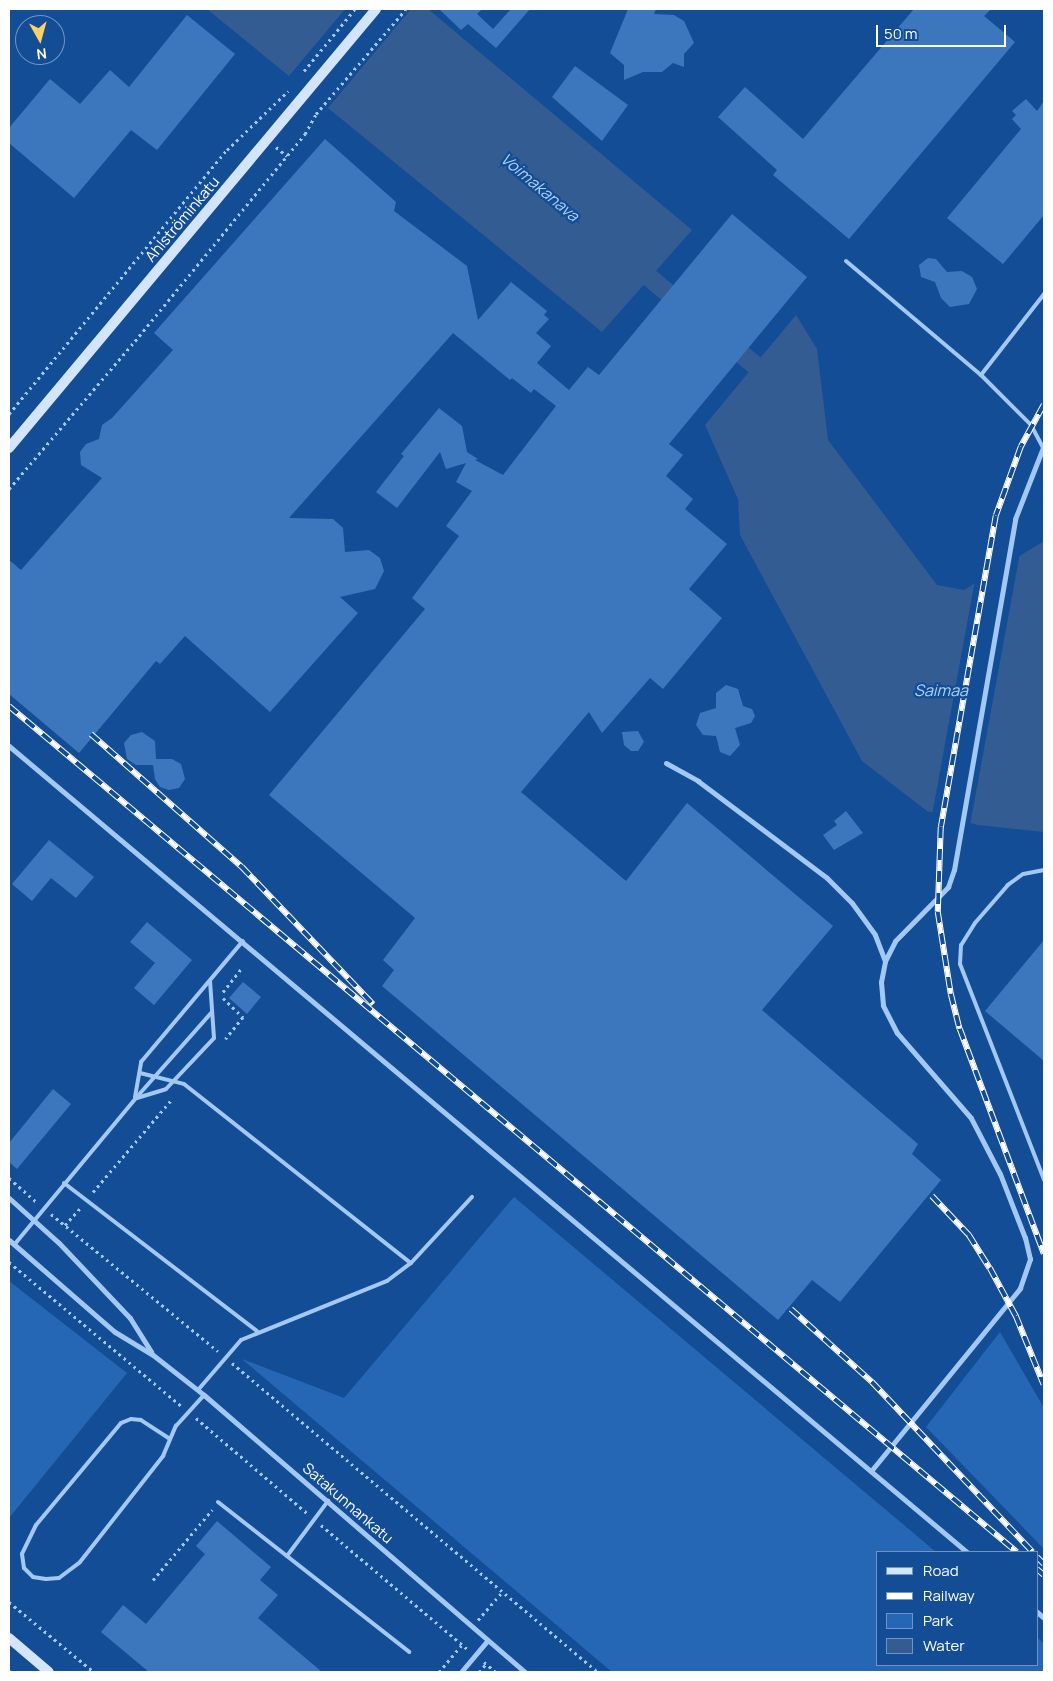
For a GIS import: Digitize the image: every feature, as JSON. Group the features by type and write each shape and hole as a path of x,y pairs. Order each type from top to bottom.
{"street":[{"name":"Ahlströminkatu","path":"9,448 376,9"},
{"path":"871,1470 1020,1288 1030,1259 1025,1238 1000,1174 971,1118 897,1033 883,1005 881,982 885,960 895,941 948,887 1015,520 1044,446"},
{"path":"9,746 966,1551"},
{"path":"666,763 698,781 827,878 852,903 875,935 885,960"},
{"name":"Satakunnankatu","path":"9,1198 35,1220 130,1318 153,1355"},
{"name":"Satakunnankatu","path":"9,1240 115,1332 153,1355 204,1395 525,1672"},
{"path":"9,1638 50,1672"},
{"path":"461,1672 487,1641"}],"lane":[{"path":"846,261 981,376 1031,425 1044,446"},
{"path":"981,376 1044,294"},
{"path":"1044,870 1023,874 1008,885 975,922 961,945 960,964 1044,1180"},
{"path":"135,1099 142,1062 243,941"},
{"path":"135,1099 166,1089 214,1038 210,981"},
{"path":"14,1246 154,1076 212,1012"},
{"path":"140,1072 184,1084 411,1263"},
{"path":"64,1183 257,1331"},
{"path":"198,1390 241,1340 257,1331 388,1281 411,1263 472,1197"},
{"path":"170,1439 141,1420 131,1419 121,1423 31,1533 22,1554 24,1568 33,1577 46,1580 59,1578 70,1571 163,1456 170,1439 188,1412 204,1395"},
{"path":"287,1556 328,1501"},
{"path":"218,1502 410,1652"}],"path":[{"path":"300,76 355,9"},
{"path":"9,489 305,134 316,114 406,9"},
{"path":"9,414 227,150 294,83"},
{"path":"218,1046 243,1017 223,1000 222,991 242,968"},
{"path":"65,1225 184,1084"},
{"path":"9,1178 225,1357 598,1672"},
{"path":"59,1244 70,1229"},
{"path":"9,1262 496,1672"},
{"path":"31,1281 41,1267"},
{"path":"153,1580 218,1502"},
{"path":"9,1602 94,1672"},
{"path":"439,1672 462,1645"},
{"path":"479,1672 486,1664"}],"green space":[{"path":"514,1197 935,1551 876,1551 876,1666 1038,1666 1038,1638 1044,1644 1044,1672 612,1672 242,1359 344,1398"},
{"path":"9,1281 127,1373 9,1518"},
{"path":"1000,1332 1044,1408 1044,1549 926,1427"}],"water":[{"path":"207,9 428,9 692,230 602,332"},
{"name":"Saimaa","path":"796,315 817,349 828,440 937,585 964,590 1044,541 1044,832 978,825 927,811 862,761 740,535 738,499 705,425"}],"pier":[{"path":"345,9 411,9 328,108 289,76"},
{"path":"1020,553 970,825 932,815 975,580"}],"building":[{"path":"439,9 482,9 477,14 493,29 511,9 530,9 496,48 468,24 461,30"},
{"path":"628,9 656,9 654,14 674,15 684,21 694,43 684,54 684,67 673,63 662,72 643,72 624,80 624,65 610,53"},
{"path":"914,9 991,9 984,16 1015,42 849,239 773,175 777,170 718,117 745,87 803,139"},
{"path":"187,15 235,54 157,150 131,130 74,198 9,143 9,128 50,79 80,104 110,70 129,87"},
{"path":"575,66 628,105 602,141 552,97"},
{"path":"1026,99 1037,111 1044,101 1044,215 1003,264 947,218 1021,129 1012,119 1016,115 1012,111"},
{"path":"325,139 396,202 394,211 467,266 478,320 511,282 547,311 544,315 549,319 536,333 551,346 537,363 569,390 588,367 599,375 732,214 807,277 669,444 683,455 666,476 693,499 685,509 727,544 689,589 722,618 663,689 650,678 602,733 589,712 521,792 626,881 687,803 833,926 762,1010 918,1144 912,1154 941,1180 840,1302 812,1280 778,1320 382,986 394,970 383,960 415,918 269,795 425,609 412,598 459,536 446,526 472,491 456,482 466,463 446,469 440,452 397,508 376,492 404,456 401,454 439,408 462,426 467,452 478,459 475,460 503,475 556,406 534,389 531,393 512,378 510,380 453,333 289,518 333,519 343,528 345,552 369,550 380,558 384,571 375,589 340,597 358,613 270,712 185,636 160,664 156,661 79,753 9,694 9,560 21,570 102,478 81,465 80,452 86,444 99,439 102,425 112,418 173,350 154,333"},
{"path":"928,258 936,259 947,272 962,271 972,277 977,289 969,304 950,307 941,298 935,282 921,277 919,265"},
{"path":"726,685 738,689 743,706 752,709 755,716 751,723 735,728 740,745 730,756 720,752 716,736 703,735 696,725 700,713 716,708 716,693"},
{"path":"638,731 644,742 638,751 631,751 624,745 622,732"},
{"path":"142,732 155,741 156,759 172,759 181,764 185,779 179,788 169,790 160,787 155,779 153,765 136,765 127,759 124,743 131,735"},
{"path":"846,811 863,833 834,850 823,835 837,825 834,821"},
{"path":"49,840 94,877 76,898 51,878 32,901 12,884"},
{"path":"147,922 192,960 154,1005 134,988 155,963 130,942"},
{"path":"1044,940 1044,1061 985,1011"},
{"path":"243,982 261,997 247,1014 229,998"},
{"path":"53,1089 71,1104 17,1169 9,1162 9,1143"},
{"path":"217,1521 271,1567 260,1580 278,1595 258,1618 322,1672 149,1672 101,1632 123,1605 146,1624 205,1554 196,1546"}],"waterway":[{"name":"Voimakanava","path":"631,262 686,308"},
{"name":"Voimakanava","path":"723,339 755,365"}],"railway":[{"path":"1044,405 1021,447 996,516 941,827 938,912 951,994 960,1029 1044,1254"},
{"path":"9,706 1016,1551"},
{"path":"91,734 242,867 373,1004"},
{"path":"932,1196 969,1235 990,1268 1016,1316 1044,1385"},
{"path":"791,1309 872,1382 1032,1551"},
{"path":"1038,1558 1044,1564"},
{"path":"1038,1570 1044,1575"}]}
